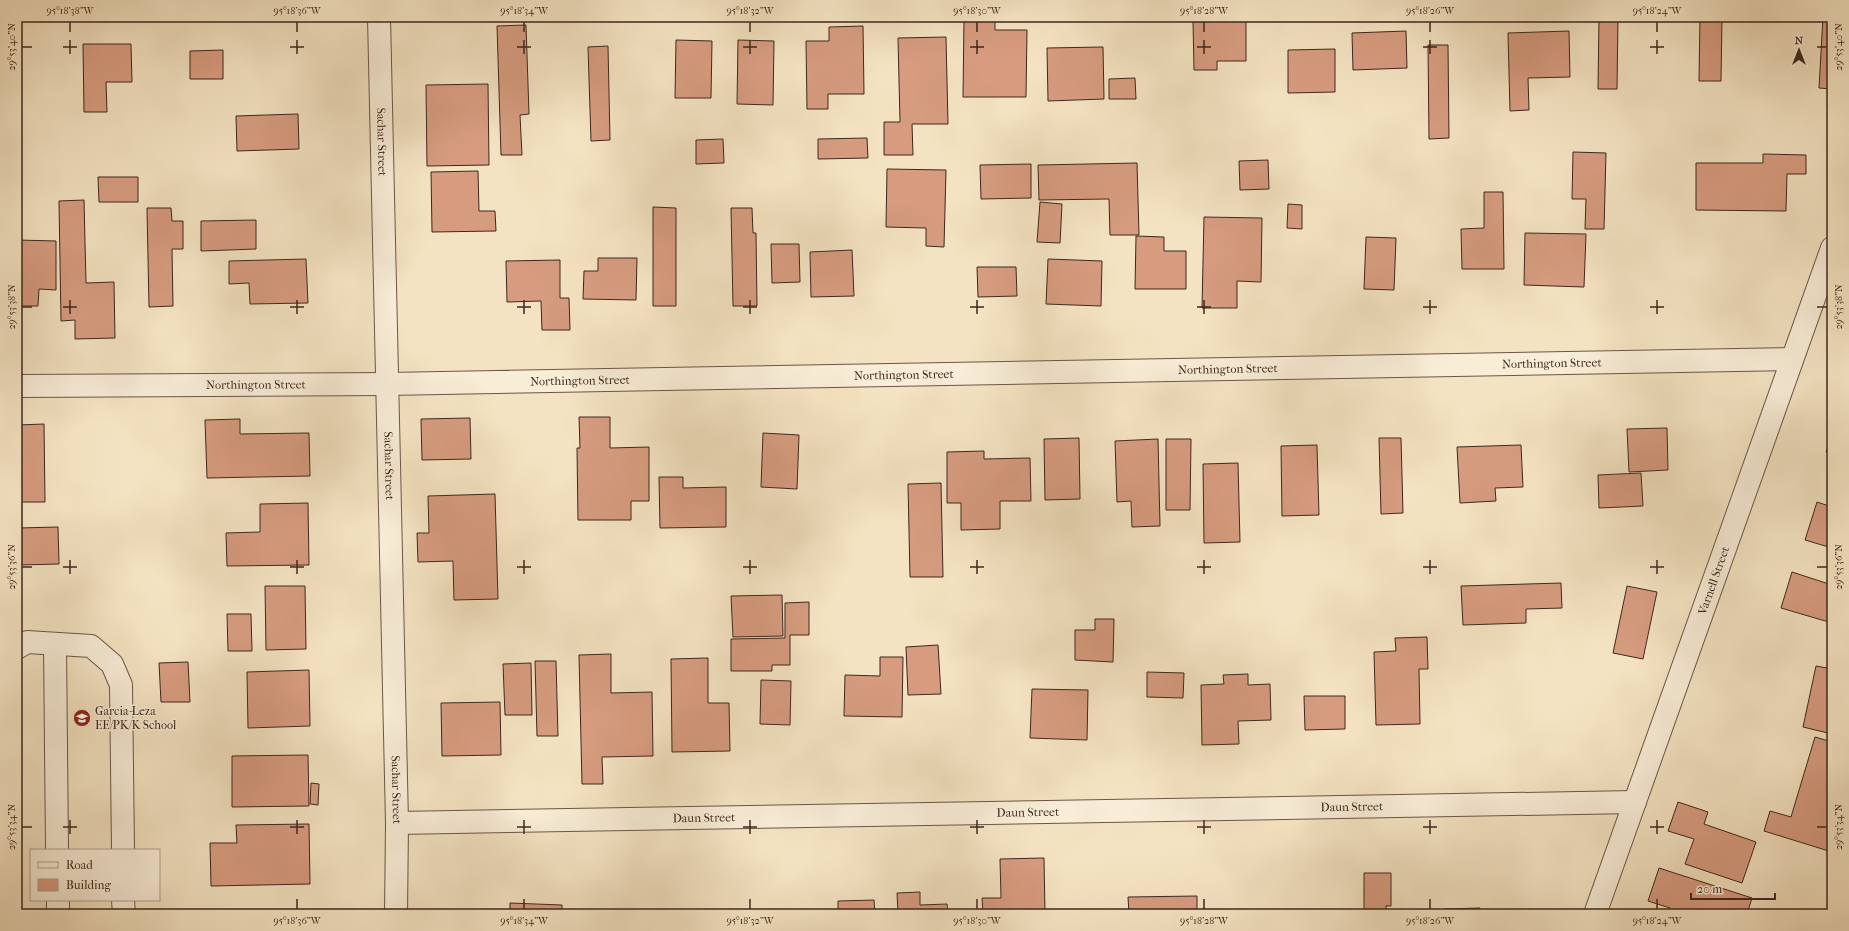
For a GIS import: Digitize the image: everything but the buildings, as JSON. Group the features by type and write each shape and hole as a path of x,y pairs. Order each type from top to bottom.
{"street":[{"name":"Sachar Street","path":"379,17 397,823 396,914"},
{"name":"Varnell Street","path":"1595,914 1832,248"},
{"name":"Northington Street","path":"17,386 387,384 1792,359"},
{"path":"17,648 27,642 91,646 112,664 120,685 123,849"},
{"path":"55,644 57,849"},
{"name":"Daun Street","path":"397,823 1635,802"},
{"path":"58,901 58,914"},
{"path":"124,901 124,914"}],"place":[{"name":"Garcia-Leza EE/PK/K School","path":"82,718"}]}
